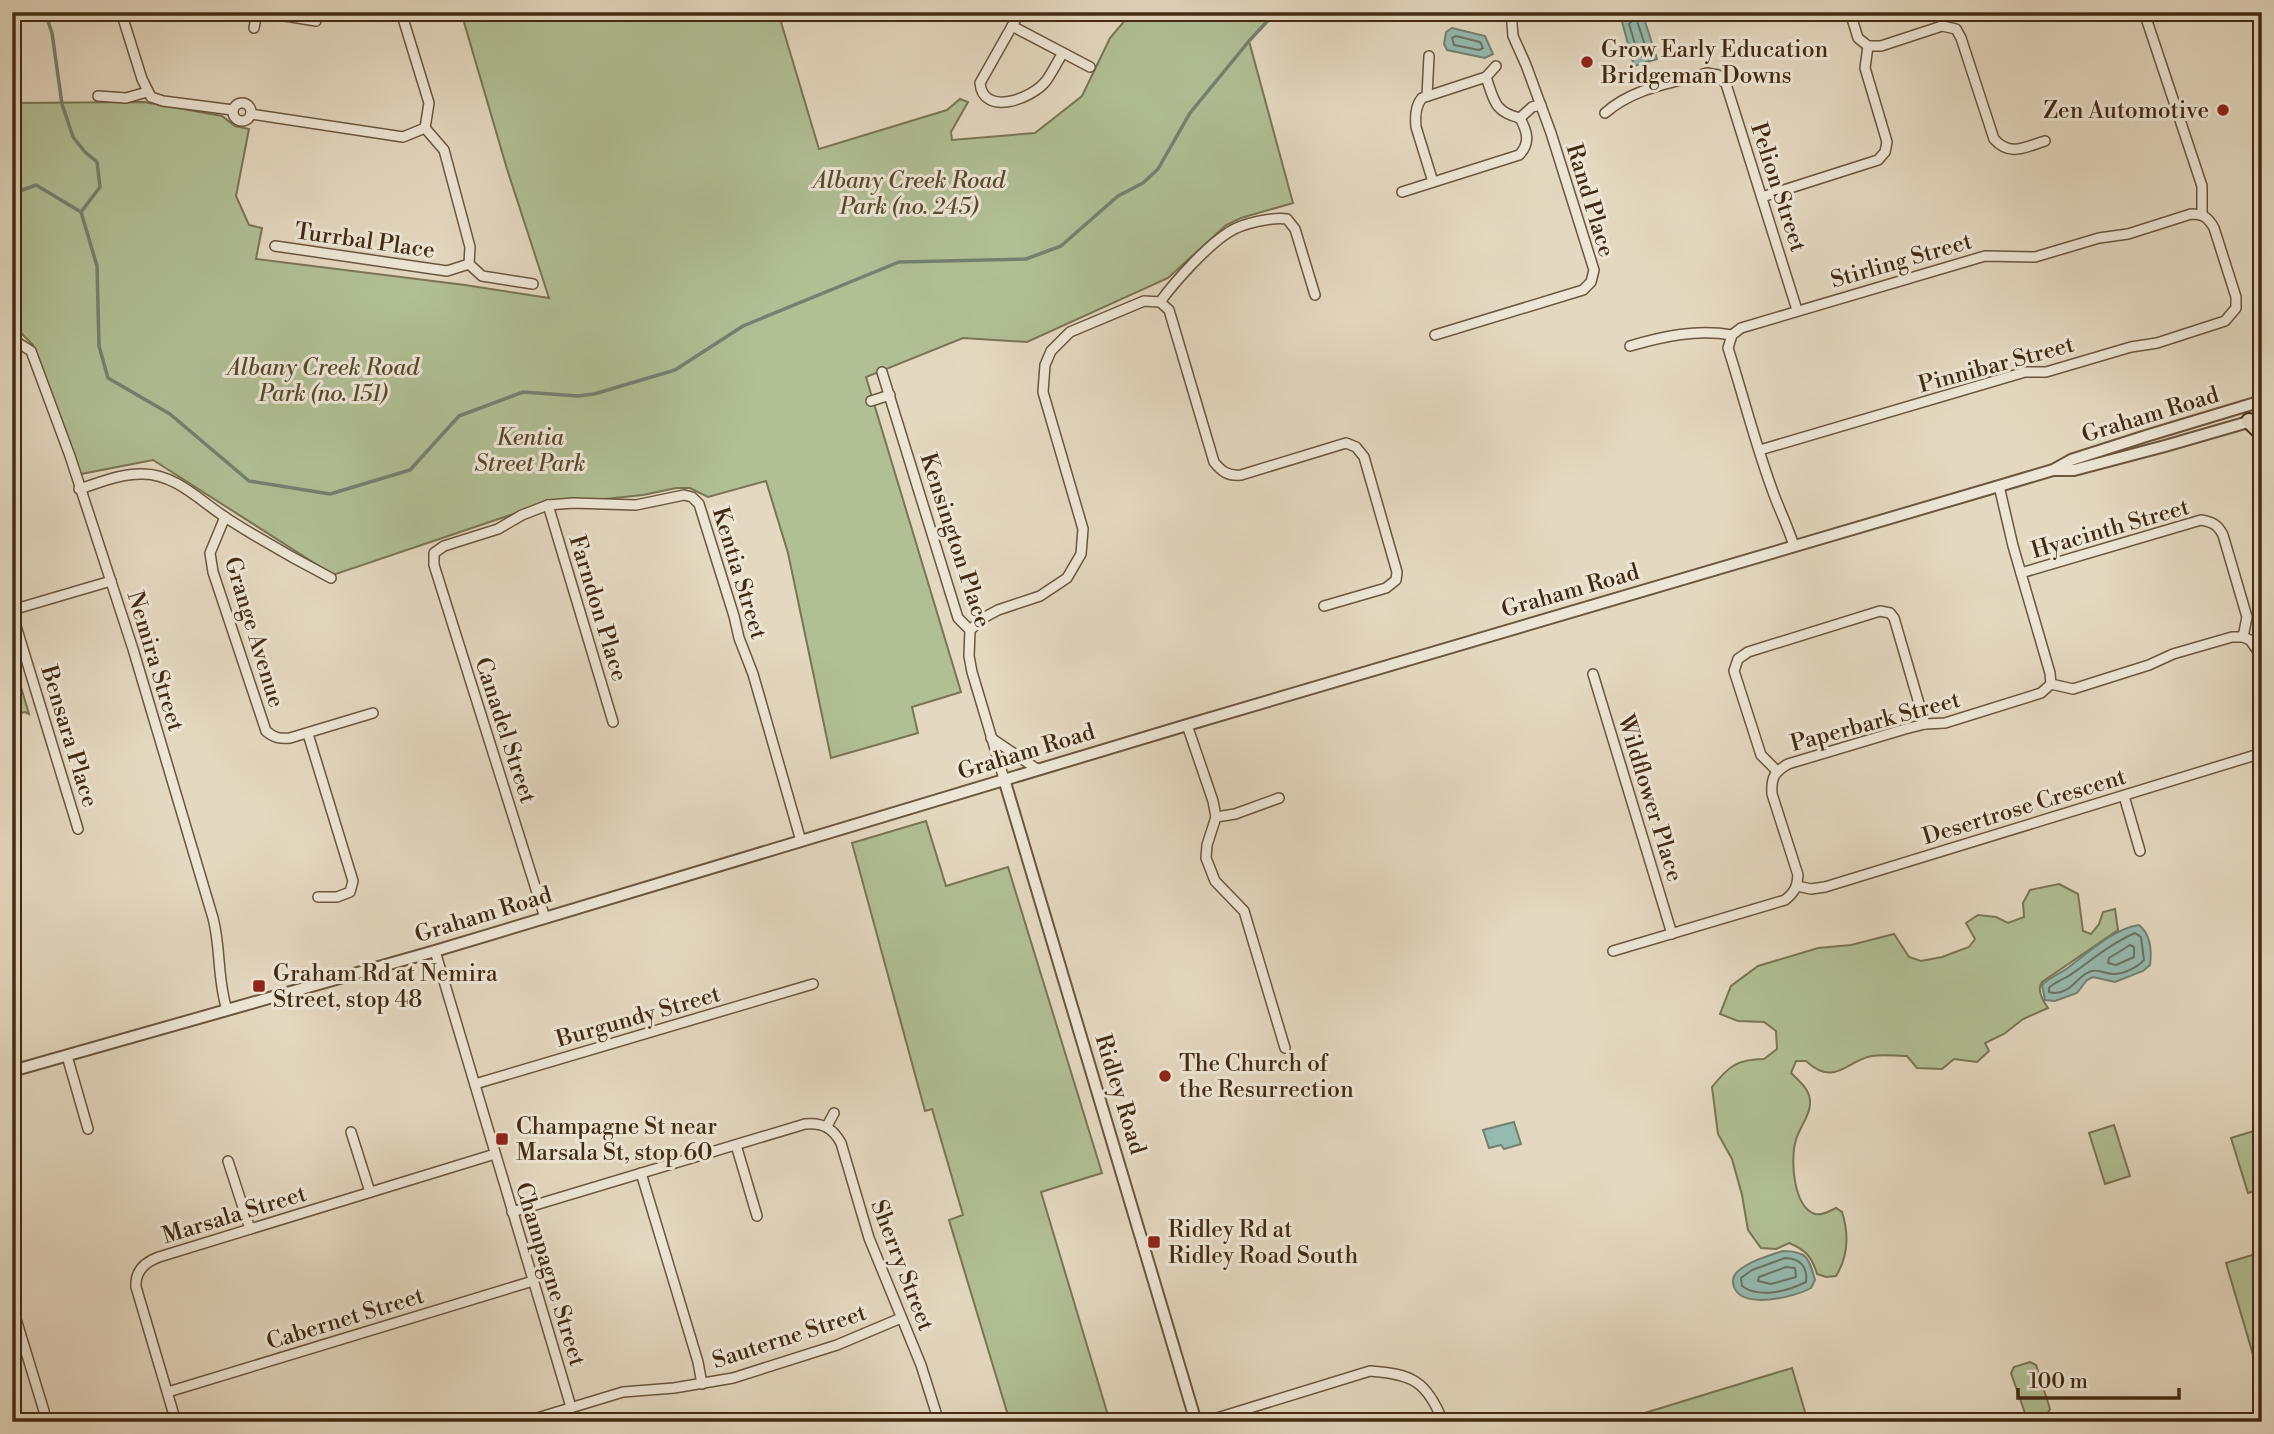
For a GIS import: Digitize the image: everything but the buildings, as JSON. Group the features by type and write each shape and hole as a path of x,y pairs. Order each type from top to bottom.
{"main road":[{"path":"2256,419 2262,434"}],"street":[{"path":"121,12 147,92 152,97 163,101 233,110 237,104 244,103 248,105 251,114 403,137 425,128 429,103 401,12"},
{"path":"254,28 259,12 316,21"},
{"path":"1020,12 979,83 986,97 996,102 1012,102 1037,89 1045,82 1062,53"},
{"name":"Rand Place","path":"1435,335 1583,290 1591,282 1594,270 1541,105 1513,36 1511,12"},
{"path":"1850,12 1858,38 1868,46 1881,46 1942,26 1956,29 1994,139 2002,147 2013,150 2045,141"},
{"path":"2144,12 2202,186 2202,214"},
{"path":"1012,26 1090,67"},
{"path":"1762,197 1878,160 1885,152 1887,142 1864,68 1868,46"},
{"path":"1427,96 1429,56"},
{"path":"1433,182 1415,117 1418,103 1427,96 1486,77 1496,66"},
{"name":"Pelion Street","path":"1605,113 1630,94 1707,73 1718,75 1726,84 1797,310"},
{"path":"1486,77 1498,108 1510,116 1520,118"},
{"path":"98,96 127,98 147,92"},
{"path":"1520,118 1532,107 1541,105"},
{"path":"1402,192 1520,155 1528,139 1520,118"},
{"name":"Turrbal Place","path":"275,246 447,271 469,264 470,247 444,150 425,128"},
{"name":"Stirling Street","path":"1732,335 1741,328 1797,310 1985,256 2035,257 2099,238 2129,234 2191,214 2202,214"},
{"name":"Pinnibar Street","path":"1760,450 2025,372 2046,372 2131,347 2157,343 2225,321 2236,308 2236,297 2214,228 2210,220 2202,214"},
{"path":"1160,302 1172,285 1221,238 1234,229 1276,217 1287,219 1295,229 1315,295"},
{"path":"469,264 482,276 533,284"},
{"path":"970,630 985,617 1040,596 1067,578 1081,554 1083,529 1043,392 1045,365 1051,351 1070,332 1144,301 1160,302 1169,310 1214,462 1222,471 1231,476 1241,475 1346,443 1356,447 1364,457 1397,572 1396,580 1386,588 1324,606"},
{"path":"1630,346 1662,336 1715,332 1732,335 1728,348 1794,546"},
{"name":"Nemira Street","path":"12,339 31,351 70,456 111,581 213,918 217,935 221,991 227,1010"},
{"name":"Kensington Place","path":"882,372 958,618 970,630 969,656 972,672 1004,779"},
{"path":"872,401 890,395"},
{"name":"Graham Road","path":"12,1072 435,951 1037,769 2053,470 2084,456 2262,401"},
{"name":"Graham Road","path":"2053,470 2074,470 2256,419"},
{"path":"79,489 142,473 165,477 226,517 331,578"},
{"path":"1999,486 2051,684 2073,689 2149,665 2173,654 2232,637 2250,640 2258,650 2262,663"},
{"name":"Kentia Street","path":"434,553 444,546 498,529 522,515 548,505 636,505 684,495 692,497 698,503 739,638 753,674 801,841"},
{"name":"Farndon Place","path":"548,505 612,722"},
{"name":"Grange Avenue","path":"226,517 210,553 213,572 263,724 272,737 281,739 308,734 373,713"},
{"name":"Hyacinth Street","path":"2021,573 2201,520 2211,522 2219,526 2223,536 2247,617 2243,638"},
{"name":"Canadel Street","path":"434,553 434,565 545,918"},
{"path":"12,612 111,581"},
{"path":"1777,771 1761,755 1734,671 1738,659 1748,652 1880,611 1890,612 1925,724"},
{"name":"Bensara Place","path":"12,612 78,829"},
{"name":"Wildflower Place","path":"1593,674 1672,934"},
{"name":"Paperbark Street","path":"1797,887 1798,875 1772,794 1771,781 1777,771 1788,764 1925,724 1945,723 2041,693 2051,684"},
{"path":"1187,725 1216,817 1207,845 1206,858 1215,881 1244,911 1284,1048"},
{"path":"308,734 354,881 350,892 337,897 318,897"},
{"path":"991,738 1037,769"},
{"name":"Desertrose Crescent","path":"1797,887 1825,887 2262,753"},
{"name":"Ridley Road","path":"1004,779 1196,1422"},
{"path":"2124,796 2140,850"},
{"path":"1216,817 1245,811 1279,798"},
{"path":"1613,951 1785,900 1797,887"},
{"name":"Champagne Street","path":"435,951 571,1407"},
{"name":"Burgundy Street","path":"475,1084 813,984"},
{"path":"67,1056 88,1129"},
{"path":"512,1212 805,1124 827,1126 834,1113"},
{"name":"Sherry Street","path":"827,1126 841,1143 869,1238 921,1365 939,1422"},
{"path":"351,1132 370,1192"},
{"path":"736,1145 757,1216"},
{"name":"Marsala Street","path":"176,1422 137,1294 135,1280 141,1268 151,1260 495,1154"},
{"path":"228,1161 250,1229"},
{"path":"641,1173 698,1362 702,1384"},
{"name":"Cabernet Street","path":"168,1392 533,1281"},
{"path":"12,1306 44,1411 43,1422"},
{"name":"Sauterne Street","path":"524,1422 623,1392 733,1378 813,1354 901,1318"},
{"path":"1204,1422 1370,1371 1398,1373 1409,1377 1424,1389 1437,1406 1443,1422"}],"green space":[{"path":"461,12 778,12 819,149 947,110 960,99 968,102 951,132 952,140 1035,133 1082,96 1110,38 1132,12 1276,12 1249,41 1293,203 1226,225 1168,278 1027,342 963,338 866,377 961,692 912,707 918,733 831,758 788,553 766,481 708,497 690,488 676,488 643,495 537,506 333,575 153,460 81,474 33,345 18,330 12,329 12,103 144,102 222,116 235,126 249,129 236,196 249,225 262,228 256,259 549,298 507,169"},
{"path":"12,657 29,714 25,712 12,716"},
{"path":"926,821 946,886 1008,867 1102,1173 1041,1192 1110,1422 1010,1422 949,1220 963,1215 932,1109 925,1111 852,843"},
{"path":"2059,884 2078,894 2083,931 2091,934 2099,924 2103,912 2115,909 2118,930 2042,982 2040,992 2048,1008 2023,1019 2004,1034 1985,1043 1989,1051 1977,1062 1954,1059 1942,1069 1917,1068 1907,1056 1876,1055 1863,1058 1840,1070 1825,1072 1806,1061 1796,1061 1791,1073 1807,1090 1810,1104 1794,1148 1795,1181 1802,1202 1808,1210 1823,1214 1836,1208 1842,1212 1847,1236 1845,1252 1836,1276 1826,1277 1817,1274 1804,1251 1789,1243 1776,1249 1761,1248 1748,1230 1732,1159 1718,1134 1712,1087 1734,1065 1764,1059 1777,1049 1776,1031 1764,1022 1738,1021 1720,1014 1731,986 1758,966 1818,948 1851,945 1894,934 1909,957 1921,961 1942,957 1969,947 1975,939 1966,923 1978,915 1996,917 2008,923 2024,917 2023,903 2030,890"},
{"path":"2114,1125 2130,1176 2105,1184 2089,1133"},
{"path":"2257,1130 2262,1144 2262,1189 2248,1193 2231,1138"},
{"path":"2262,1252 2262,1355 2254,1358 2226,1263"},
{"path":"2030,1362 2036,1365 2050,1409 2047,1414 2031,1420 2026,1416 2011,1373 2014,1367"},
{"path":"1792,1368 1808,1422 1802,1422 1800,1415 1778,1422 1640,1422 1638,1415"}],"water":[{"path":"1642,12 1657,59 1634,66 1621,18"},
{"path":"1452,28 1485,36 1493,54 1485,58 1447,50 1444,44 1446,32"},
{"path":"2139,925 2146,933 2151,948 2150,965 2143,971 2115,982 2093,977 2087,980 2077,993 2055,1001 2045,1000 2042,985 2045,982 2111,936"},
{"path":"1514,1122 1521,1144 1504,1149 1501,1145 1489,1148 1483,1130"},
{"path":"1783,1251 1797,1252 1806,1257 1815,1280 1811,1288 1770,1300 1758,1300 1739,1294 1733,1283 1737,1272 1753,1262"}],"waterway":[{"path":"45,12 52,33 62,104 73,137 97,162 100,187 81,212"},
{"path":"12,194 36,185 81,212 97,266 99,346 108,378 170,414 249,481 330,494 410,470 459,416 523,392 578,396 594,394 675,370 743,326 899,262 1026,259 1061,246 1118,196 1143,183 1158,169 1190,113 1276,12"}],"place":[{"name":"Grow Early Education Bridgeman Downs","path":"1587,62"},
{"name":"Zen Automotive","path":"2223,110"},
{"name":"Graham Rd at Nemira Street, stop 48","path":"259,986"},
{"name":"The Church of the Resurrection","path":"1165,1076"},
{"name":"Champagne St near Marsala St, stop 60","path":"502,1139"},
{"name":"Ridley Rd at Ridley Road South","path":"1154,1242"}],"park label":[{"name":"Albany Creek Road Park (no. 245)","path":"909,193"},
{"name":"Albany Creek Road Park (no. 151)","path":"323,380"},
{"name":"Kentia Street Park","path":"530,450"}]}
